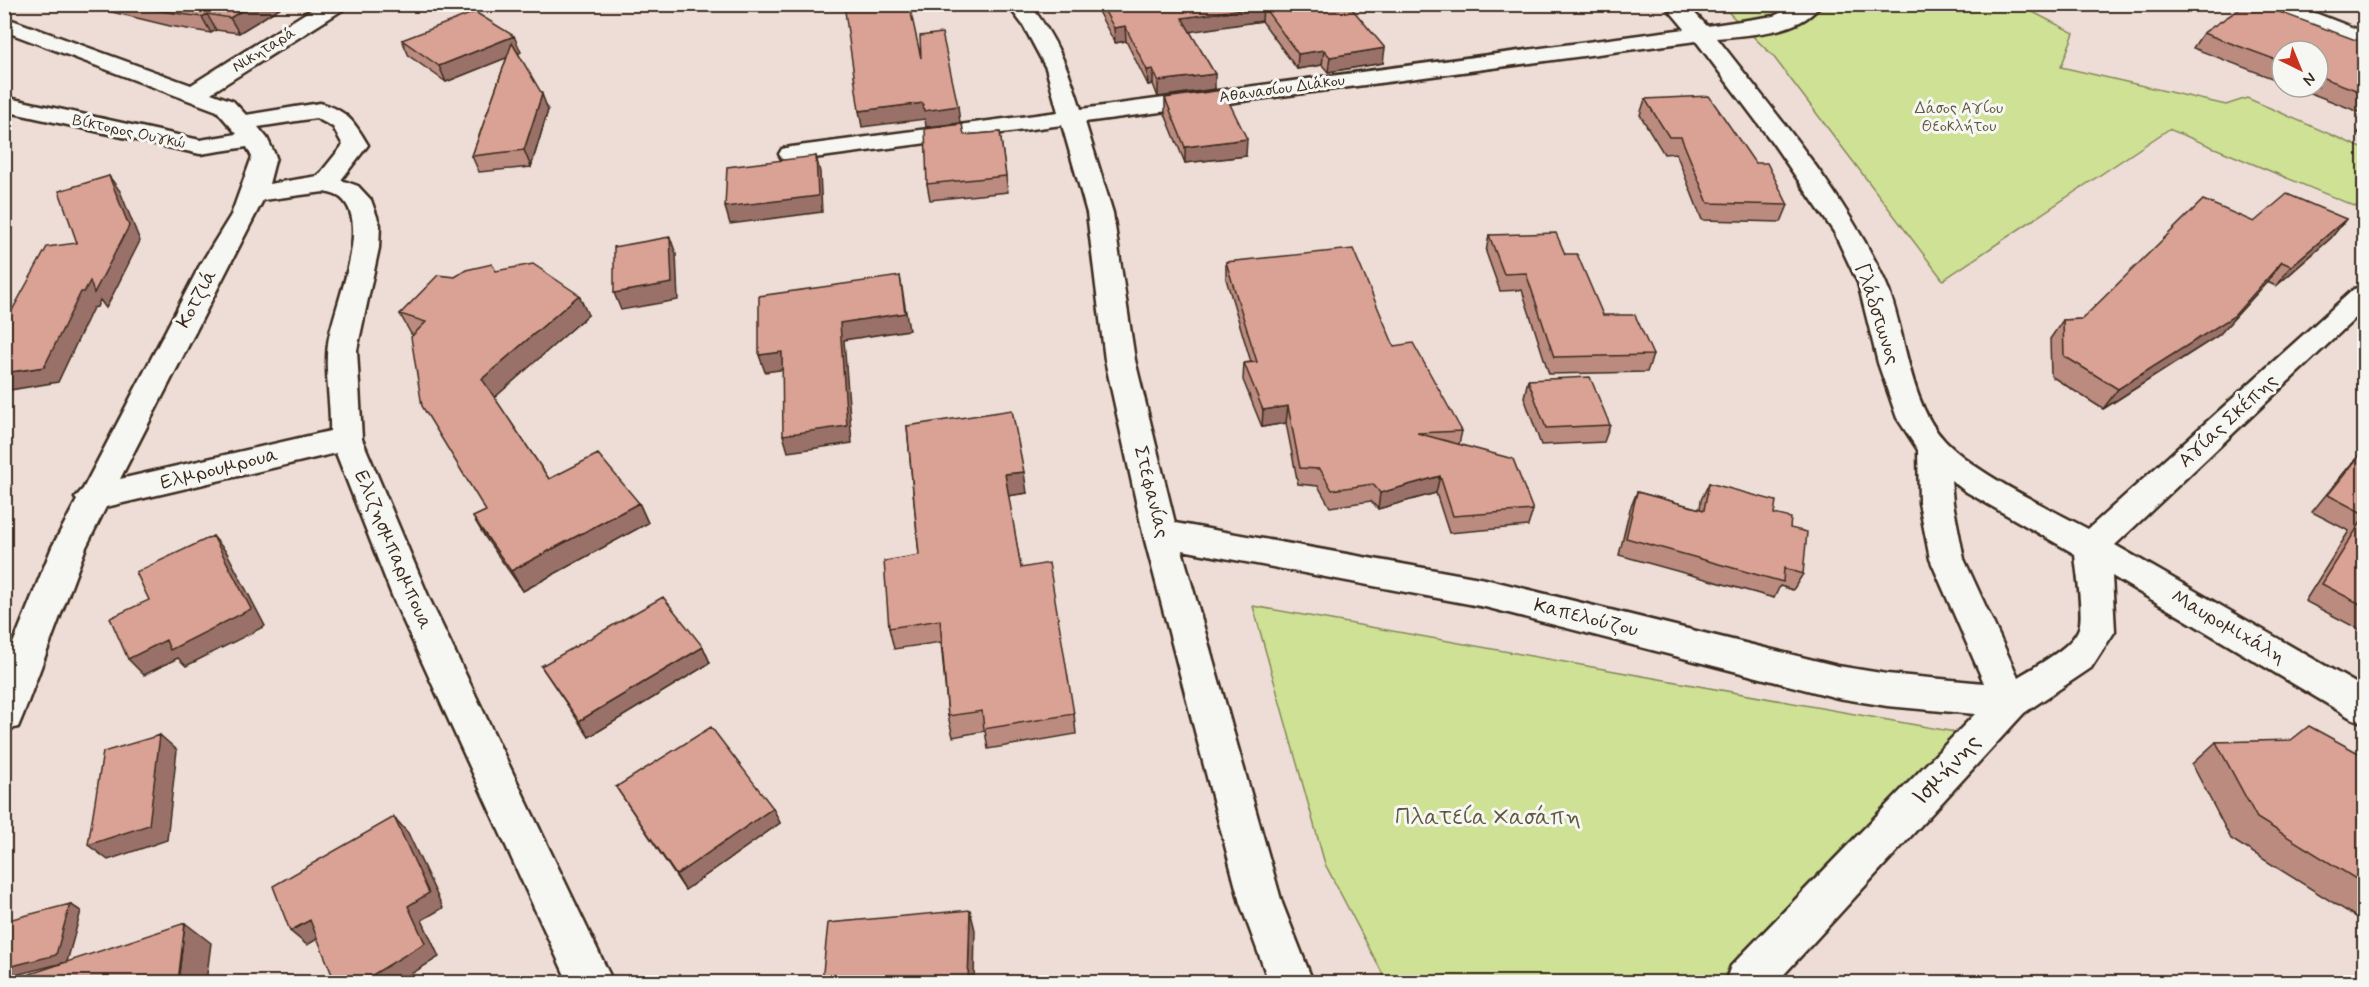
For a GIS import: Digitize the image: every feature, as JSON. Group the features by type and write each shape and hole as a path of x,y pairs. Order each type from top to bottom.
{"street":[{"name":"Νικηταρά","path":"191,95 336,4"},
{"name":"Στεφανίας","path":"1017,4 1033,23 1057,68 1100,213 1120,360 1160,533 1262,903 1291,982"},
{"name":"Γλάδστωνος","path":"1674,4 1701,33 1781,138 1847,232 1872,283 1893,363 1912,418 1934,449 1977,483 2091,547"},
{"name":"Αθανασίου Διάκου","path":"791,154 1701,33 1788,20 1805,11 1811,4"},
{"path":"2271,4 2364,39"},
{"path":"4,23 225,106 248,131"},
{"name":"Βίκτορος Ουγκώ","path":"4,104 200,147 320,110 342,122 356,145 325,184"},
{"name":"Κοτζιά","path":"4,715 69,547 92,498 213,267 238,231 254,194 264,157 248,131"},
{"name":"Ελιζησμπαρμπουα","path":"254,194 325,184 346,188 362,202 369,227 343,339 342,362 348,416 346,439 411,598 591,982"},
{"name":"Αγίας Σκέπης","path":"2091,547 2364,295"},
{"name":"Ελμρουμρουα","path":"92,498 346,439"},
{"path":"1934,449 1936,503 1947,559 2011,702"},
{"name":"Καπελούζου","path":"1160,533 1485,593 1838,682 1887,690 2011,702"},
{"name":"Ισμήνης","path":"1748,982 2011,702 2078,657 2097,631 2097,602 2091,547"},
{"name":"Μαυρομιχάλη","path":"2091,547 2364,707"}],"green space":[{"name":"Δάσος Αγίου Θεοκλήτου","path":"1721,5 2019,5 2074,33 2061,67 2226,105 2247,98 2364,149 2364,210 2169,129 1943,280 1773,56"},
{"name":"Πλατεία Χασάπη","path":"1253,606 1966,734 1800,898 1732,982 1387,982 1325,864"}],"building":[{"path":"134,4 252,4 230,18 207,14 202,17 161,11"},
{"path":"844,4 909,4 921,58 920,36 942,33 958,106 924,111 923,103 859,111"},
{"path":"1101,4 1348,4 1385,48 1330,57 1324,50 1298,54 1263,6 1182,18 1215,74 1158,81 1153,69 1147,70 1125,26 1114,28"},
{"path":"2247,4 2258,4 2364,43 2364,93 2330,80 2330,39 2270,39 2270,58 2203,33"},
{"path":"475,12 514,36 439,66 402,40"},
{"path":"512,43 542,94 524,150 472,156"},
{"path":"1223,90 1247,139 1185,147 1165,98"},
{"path":"1709,96 1755,163 1767,163 1788,205 1708,203 1681,137 1669,137 1645,99"},
{"path":"962,124 964,135 1000,132 1006,176 927,184 925,129"},
{"path":"816,156 818,196 725,207 727,167"},
{"path":"109,176 129,226 94,293 90,281 84,292 81,292 44,367 4,373 4,325 47,247 77,243 59,191"},
{"path":"2287,194 2346,219 2291,266 2282,262 2234,316 2118,389 2064,356 2063,320 2082,319 2203,200 2254,222"},
{"path":"1556,233 1565,254 1577,254 1603,315 1635,315 1653,355 1554,357 1526,273 1504,274 1489,235"},
{"path":"670,237 672,283 614,293 614,247"},
{"path":"1353,249 1394,346 1413,343 1462,431 1417,433 1513,459 1533,510 1453,516 1440,476 1380,493 1373,484 1332,490 1320,469 1300,468 1288,406 1263,410 1244,363 1257,362 1226,262"},
{"path":"492,264 496,271 533,264 579,295 482,379 549,479 598,454 639,503 511,571 473,517 486,511 422,406 411,337 426,322 400,314 438,275 455,277 466,270"},
{"path":"900,276 905,313 840,323 847,426 783,435 782,352 759,355 759,296"},
{"path":"1590,377 1610,425 1546,428 1528,380"},
{"path":"1012,410 1024,472 1005,474 1021,568 1049,563 1074,714 984,729 982,711 948,716 940,620 889,628 884,561 919,555 907,426"},
{"path":"2364,450 2364,514 2328,495"},
{"path":"1709,483 1776,501 1774,514 1791,518 1790,528 1807,532 1803,574 1784,568 1783,582 1626,538 1637,492 1704,510"},
{"path":"2364,517 2364,606 2322,584"},
{"path":"213,536 251,609 170,650 166,640 128,659 110,618 149,600 136,572"},
{"path":"663,597 703,647 579,721 541,666"},
{"path":"2309,726 2364,756 2364,884 2257,818 2216,742 2291,740"},
{"path":"711,727 773,808 676,875 616,787"},
{"path":"160,735 149,825 88,845 103,752"},
{"path":"394,817 429,893 408,906 425,943 361,982 335,982 310,920 290,931 273,886"},
{"path":"70,904 56,955 4,968 4,921"},
{"path":"970,910 968,982 822,982 828,923"},
{"path":"185,923 178,982 28,982 30,974"}]}
